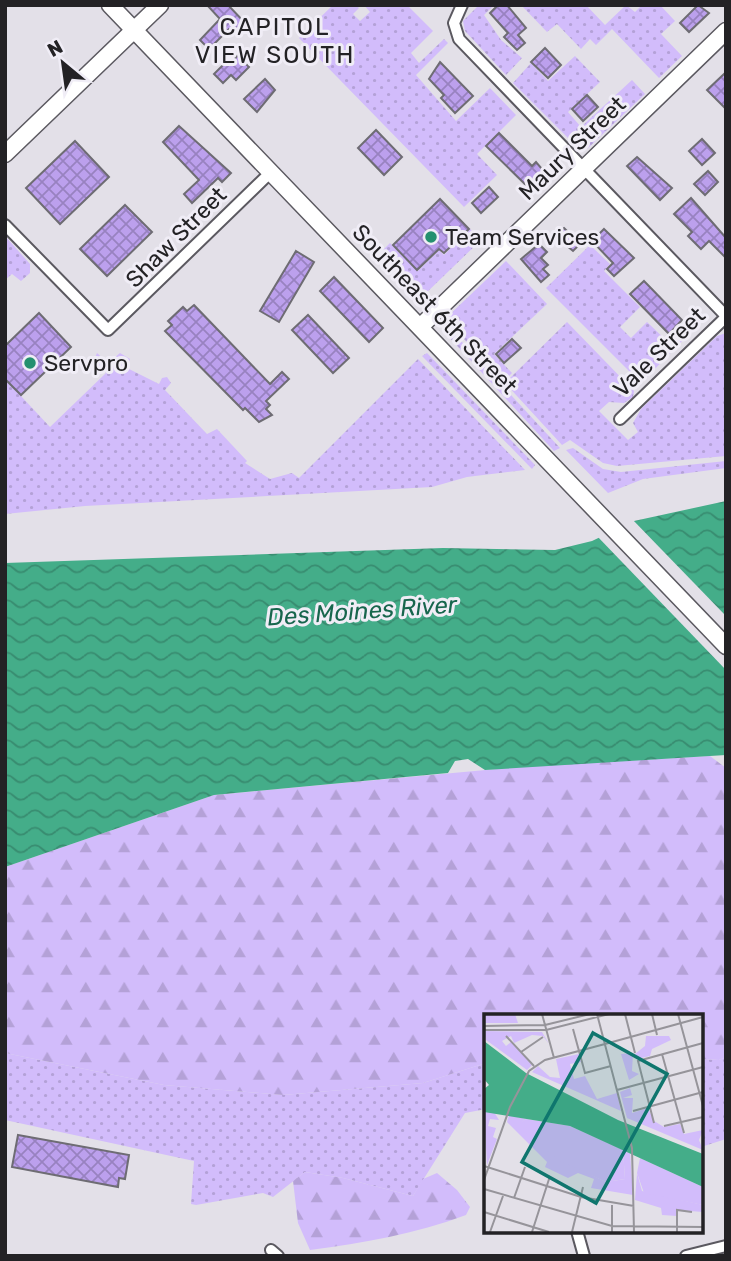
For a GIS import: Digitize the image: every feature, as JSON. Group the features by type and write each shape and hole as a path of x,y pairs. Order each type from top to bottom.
{"main road":[{"name":"Southeast 6th Street","path":"110,5 726,646"},
{"path":"5,154 160,5"},
{"name":"Maury Street","path":"420,327 726,31"}],"street":[{"path":"463,5 456,16 455,32 466,47 726,316"},
{"name":"Shaw Street","path":"5,225 108,330 271,172"},
{"name":"Vale Street","path":"621,418 726,316"},
{"path":"578,1233 584,1256"},
{"path":"686,1256 726,1246"}],"green space":[{"path":"333,5 356,5 359,8 353,14 360,21 370,12 364,5 407,5 433,31 411,53 419,63 444,39 448,43 416,75 456,121 490,88 516,115 477,154 497,175 464,207 299,38"},
{"path":"479,5 494,5 484,15 501,40 522,58 506,75 465,31 463,21"},
{"path":"521,5 586,5 605,25 626,5 635,12 642,5 660,5 675,21 661,34 682,56 659,78 612,29 596,45 590,39 581,49 557,24 547,32"},
{"path":"575,56 600,82 568,112 581,127 632,80 645,94 587,149 580,150 513,83 531,63 548,81"},
{"path":"470,229 481,240 423,296 380,253 390,243 418,271 439,250 444,255"},
{"path":"5,236 30,264 30,273 21,281 12,274 5,280"},
{"path":"590,245 610,264 604,271 640,307 620,327 631,338 647,322 669,343 700,312 705,318 641,383 546,288"},
{"path":"506,261 547,304 494,354 512,373 504,381 445,319"},
{"path":"567,322 634,391 633,397 624,403 609,402 599,411 628,440 638,432 633,423 641,409 717,336 726,333 726,456 617,466 603,463 570,440 562,445 505,383"},
{"path":"450,329 560,448 554,451 449,337 447,334"},
{"path":"97,353 108,363 120,353 130,359 127,368 159,384 162,378 167,377 171,383 165,390 207,434 217,429 247,461 245,463 270,479 292,473 299,478 418,359 525,470 467,477 432,487 85,506 5,514 5,379 50,427 106,373 94,360"},
{"path":"427,353 535,465 532,469 422,356"},
{"path":"573,448 603,469 621,472 726,461 726,468 643,479 608,493 566,450"},
{"path":"710,756 726,768 726,1057 719,1060 703,1059 703,1014 484,1014 484,1064 423,1083 283,1095 164,1085 5,1053 5,867 214,795 518,767"},
{"path":"5,1053 164,1085 283,1095 423,1083 484,1064 484,1109 465,1113 413,1196 343,1178 305,1172 273,1197 263,1193 196,1205 191,1204 194,1161 5,1120"},
{"path":"726,1057 726,1139 703,1146 703,1059 719,1060"},
{"path":"305,1172 343,1178 413,1196 423,1179 437,1173 457,1190 470,1207 466,1215 428,1228 370,1241 310,1250 298,1223 293,1181"}],"water":[{"name":"Des Moines River","path":"726,501 726,755 485,770 468,759 455,761 448,773 214,795 5,867 5,563 443,548 555,550 592,541 634,521"}],"pier":[{"path":"631,518 726,616 726,670 596,535"}],"building":[{"path":"207,5 228,5 247,25 236,35 229,29 209,49 200,40 220,19"},
{"path":"498,5 507,5 526,28 518,35 525,43 517,50 504,37 508,33 490,13"},
{"path":"698,5 709,13 689,32 680,23"},
{"path":"545,48 561,65 548,78 531,62"},
{"path":"238,55 249,67 236,80 231,75 223,83 214,74 230,58 233,60"},
{"path":"440,62 473,96 455,113 441,98 444,95 429,79"},
{"path":"726,72 726,109 707,90"},
{"path":"265,79 275,90 257,112 244,99"},
{"path":"587,95 598,107 583,121 572,109"},
{"path":"179,126 231,173 222,182 218,178 192,203 184,194 199,180 163,142"},
{"path":"376,130 402,157 384,175 358,148"},
{"path":"499,133 532,166 536,162 542,169 544,174 529,188 486,146"},
{"path":"702,139 715,153 702,165 689,151"},
{"path":"75,141 109,177 60,224 26,188"},
{"path":"637,157 672,188 660,200 627,166"},
{"path":"708,171 718,182 705,195 694,184"},
{"path":"489,187 498,197 481,213 472,203"},
{"path":"691,198 726,238 726,258 709,241 701,249 688,236 692,232 674,214"},
{"name":"Team Services","path":"440,199 469,229 444,253 439,249 417,270 393,245"},
{"path":"125,205 152,232 107,276 80,249"},
{"path":"564,228 580,244 573,251 555,236"},
{"path":"604,229 634,258 614,276 607,269 613,263 592,241"},
{"path":"539,244 547,252 541,258 548,265 543,269 549,275 541,282 521,259"},
{"path":"296,251 314,262 279,322 260,311"},
{"path":"334,277 383,328 369,342 320,291"},
{"path":"644,281 682,320 669,334 630,294"},
{"path":"194,305 270,384 282,372 289,379 266,401 270,405 266,409 272,415 259,422 245,408 243,410 165,331 172,325 168,321 183,307 187,311"},
{"name":"Servpro","path":"39,313 71,347 21,395 5,379 5,346"},
{"path":"308,315 349,358 333,373 292,330"},
{"path":"512,339 521,348 504,363 496,354"},
{"path":"18,1135 129,1155 125,1179 119,1178 118,1187 12,1167"}],"place":[{"name":"Team Services","path":"431,237"},
{"name":"Servpro","path":"30,363"}],"district":[{"name":"CAPITOL VIEW SOUTH","path":"275,41"}]}
